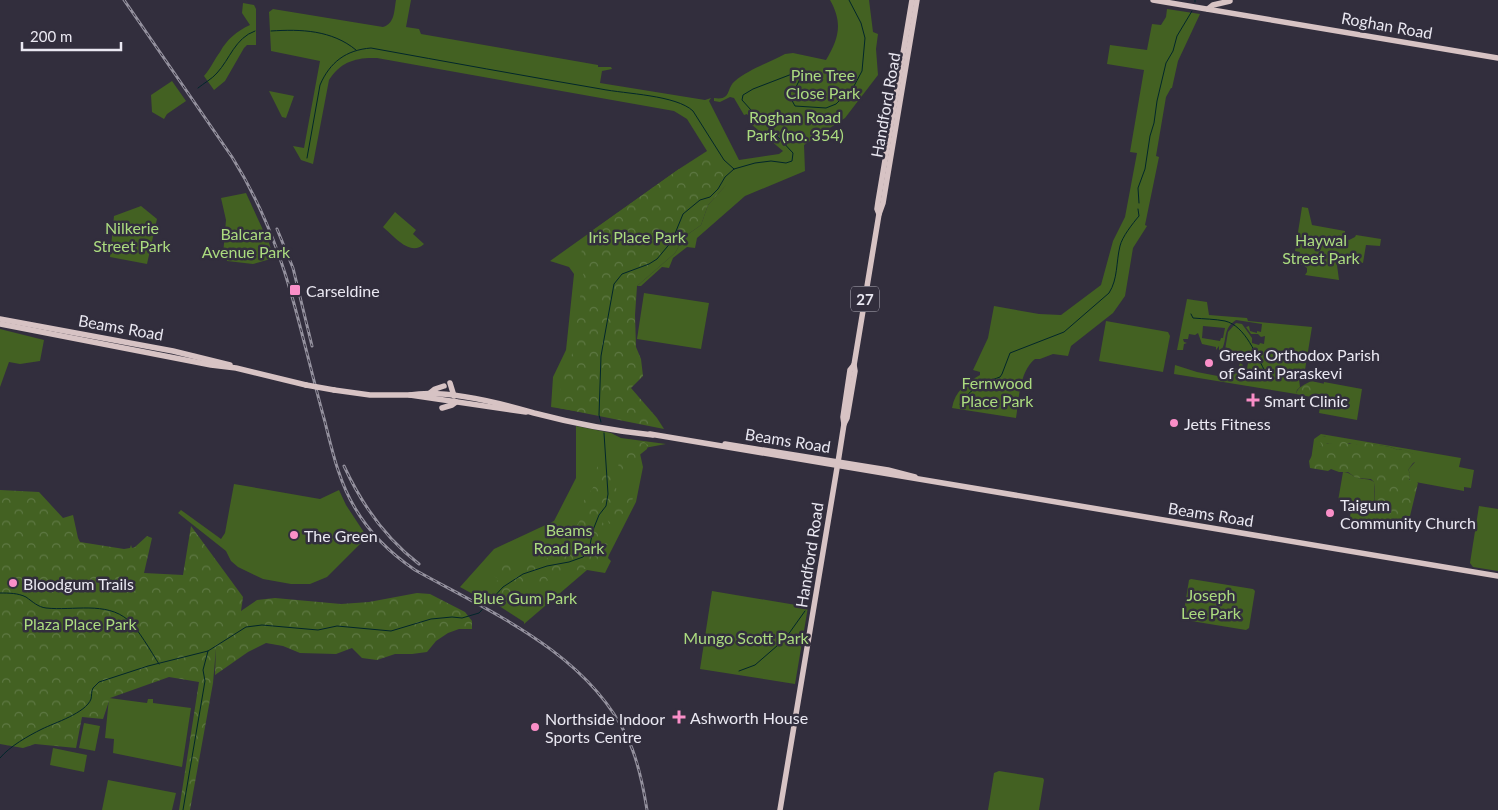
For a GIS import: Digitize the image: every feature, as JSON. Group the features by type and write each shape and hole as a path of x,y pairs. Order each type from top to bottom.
{"main road":[{"name":"Handford Road","path":"879,214 877,209 878,202 912,0"},
{"name":"Handford Road","path":"780,810 838,464 850,370 854,365 917,0"},
{"name":"Roghan Road","path":"1154,0 1498,58"},
{"path":"1208,9 1213,5 1230,1"},
{"name":"Beams Road","path":"0,319 173,350 225,363 236,368"},
{"name":"Beams Road","path":"0,324 211,365 236,368 334,390 370,395 410,395 455,399"},
{"path":"430,393 447,384 455,399 452,405 442,408"},
{"name":"Beams Road","path":"410,395 430,393 515,412 533,412 586,424 735,445 919,479 1498,576"}],"green space":[{"name":"Iris Place Park","path":"396,0 411,0 406,27 419,29 421,34 598,65 598,67 611,67 612,69 602,71 600,83 705,100 711,98 709,101 739,160 779,154 783,151 751,124 752,121 747,114 744,115 734,98 730,97 720,102 714,101 714,98 724,98 732,84 740,77 785,54 793,53 826,60 834,45 838,30 837,16 830,0 869,0 873,32 878,34 876,49 878,75 845,118 804,145 805,171 745,196 697,238 695,248 687,247 673,258 669,268 662,267 641,286 637,286 675,253 684,237 701,225 708,205 726,185 636,268 599,415 551,407 553,377 566,350 574,274 569,267 550,261 707,151 687,119 674,111 377,58 362,58 343,65 329,80 313,164 301,160 293,146 304,148 320,61 271,51 269,12 273,9 383,27 392,20"},
{"path":"243,3 254,5 256,9 256,45 247,45 244,48 225,81 214,90 204,76 229,39 250,25 242,13"},
{"name":"Fernwood Place Park","path":"1167,9 1200,14 1178,61 1172,88 1166,97 1156,156 1159,157 1145,225 1147,226 1133,248 1125,296 1113,313 1071,346 1068,356 1053,354 1035,359 1026,371 1023,379 1016,418 952,408 958,392 980,375 980,372 973,370 988,338 994,306 1039,314 1061,315 1101,285 1113,241 1125,217 1137,153 1130,152 1144,70 1107,64 1110,45 1147,50 1152,24 1161,25 1166,17"},
{"path":"172,81 186,101 167,114 164,119 152,112 151,95"},
{"path":"269,91 294,96 286,118 282,117"},
{"path":"704,159 729,173 726,185 708,205 701,225 684,237 675,253 637,286 635,315 636,347 641,359 643,376 631,388 664,429 559,408 562,377 572,354 584,269 580,261 582,249 593,230 679,169 686,172"},
{"name":"Balcara Avenue Park","path":"246,193 274,258 253,264 227,261 227,254 223,255 226,220 221,198"},
{"name":"Nilkerie Street Park","path":"141,206 157,219 147,264 110,257 114,216"},
{"name":"Haywal Street Park","path":"1302,207 1308,208 1312,225 1345,231 1345,237 1349,240 1356,235 1381,239 1380,246 1366,245 1363,263 1345,259 1339,260 1337,265 1339,280 1305,275 1307,268 1303,265 1298,265 1300,252 1295,251"},
{"path":"395,212 416,230 413,234 424,244 419,247 408,247 383,227"},
{"path":"644,293 709,303 701,349 637,339"},
{"path":"1187,299 1207,302 1209,315 1312,327 1304,376 1299,379 1300,387 1296,394 1174,374 1175,365 1197,372 1228,378 1230,370 1238,369 1240,363 1243,365 1239,378 1245,380 1248,363 1234,358 1233,353 1225,350 1228,332 1236,323 1242,324 1252,338 1252,343 1264,344 1265,336 1261,337 1258,334 1251,334 1246,327 1249,326 1250,331 1257,333 1257,331 1261,332 1262,324 1236,320 1227,331 1221,351 1219,351 1219,346 1216,350 1216,347 1202,344 1198,333 1195,335 1189,334 1188,339 1183,339 1187,343 1184,344 1183,350 1177,350","holes":["1203,326 1225,328 1223,338 1220,341 1202,338"]},
{"path":"1106,321 1168,332 1170,336 1163,372 1099,361"},
{"path":"0,329 44,340 40,361 20,364 9,362 0,387"},
{"path":"1311,381 1325,384 1324,396 1321,399 1296,394 1300,388"},
{"path":"1324,382 1362,389 1357,420 1319,413"},
{"path":"576,426 611,433 621,438 666,444 639,449 643,467 636,502 609,555 608,558 611,561 605,573 587,570 524,624 524,622 496,604 493,605 460,587 494,549 554,521 576,478"},
{"path":"1321,434 1461,458 1459,467 1474,470 1471,488 1464,487 1464,491 1410,481 1408,470 1415,462 1416,457 1402,449 1398,450 1371,444 1329,444 1326,443 1326,437 1323,436 1322,446 1317,448 1311,460 1314,439"},
{"path":"1323,436 1326,437 1326,443 1329,444 1341,441 1350,444 1354,442 1357,445 1362,442 1398,450 1403,449 1416,455 1419,460 1413,463 1408,470 1410,473 1409,480 1418,483 1410,516 1403,516 1399,522 1392,524 1391,528 1380,526 1375,510 1374,482 1371,479 1356,478 1348,472 1310,468 1309,461 1317,447 1322,446 1320,441"},
{"path":"644,442 648,445 647,449 627,465 623,473 618,468 619,461 614,456 614,449 620,447 627,448 633,444"},
{"name":"Beams Road Park","path":"599,464 609,467 621,498 623,492 629,486 635,489 630,505 619,518 609,524 606,515 600,519 610,532 603,540 608,545 600,565 593,569 581,569 566,574 543,573 548,580 544,584 529,586 525,595 518,590 493,605 484,600 491,591 486,587 492,582 500,580 494,576 502,566 512,562 535,561 570,553 569,545 565,541 566,531 577,525 587,509 583,502 594,486 594,473"},
{"path":"1343,472 1374,482 1374,507 1379,529 1349,524 1352,503 1338,501"},
{"name":"The Green","path":"234,484 320,499 339,490 346,505 367,537 327,577 310,584 291,584 263,579 238,567 231,561 226,551 178,513 181,510 221,539 225,533"},
{"name":"Plaza Place Park","path":"0,490 39,492 63,518 73,515 80,542 124,549 130,548 131,545 132,548 135,547 147,536 152,538 144,573 183,575 191,526 243,597 241,611 257,600 275,598 341,604 369,602 417,593 430,594 465,612 472,621 472,629 459,629 448,633 436,641 427,652 395,654 377,660 362,658 352,648 336,654 300,653 283,646 266,643 248,652 215,675 216,648 213,683 190,810 179,810 199,682 169,677 110,698 103,719 82,717 76,748 35,744 23,748 0,744"},
{"path":"1479,506 1498,509 1498,571 1473,567 1470,563"},
{"name":"Joseph Lee Park","path":"1189,580 1253,589 1255,591 1249,628 1246,630 1185,620 1183,617"},
{"name":"Mungo Scott Park","path":"712,591 808,607 795,684 700,669"},
{"path":"109,698 147,703 148,699 153,699 153,703 191,708 182,767 113,753 114,739 105,738"},
{"path":"84,723 100,726 95,751 79,748"},
{"path":"53,748 87,755 84,772 50,765"},
{"path":"999,771 1043,778 1039,810 988,810 994,773"},
{"path":"108,780 176,793 172,810 102,810"}],"waterway":[{"path":"601,422 599,415 601,356 614,284 622,274 657,259 672,241 683,214 700,200 710,197 718,189 725,177 734,169 755,163 771,161 786,163 792,161 793,153 765,123 752,117 751,110 742,100 743,95 753,89 792,74 800,79 796,87 790,91 790,97 795,106 826,108 836,104 854,86 862,71 865,38 861,23 849,0"},
{"path":"1139,203 1138,188 1145,169 1150,136 1166,63 1173,51 1177,36 1192,11"},
{"path":"271,31 294,30 316,32 337,38 356,50"},
{"path":"198,88 217,73 242,39 255,31"},
{"path":"307,158 320,85 324,77 340,59 354,51 371,48 601,89 663,98 693,111 724,160 734,169"},
{"path":"960,404 977,387 1000,377 1010,353 1064,332 1109,293 1115,276 1121,242 1139,216 1138,209"},
{"path":"1191,314 1193,318 1225,321 1239,329 1250,342 1266,373"},
{"path":"0,758 25,738 83,709 91,699 93,688 99,682 148,666 208,651 246,627 262,625 318,630 337,626 391,631 431,619 462,618 479,613 503,587 523,574 583,557 589,550 593,530 599,515 606,506 608,494 604,433"},
{"path":"0,593 23,596 46,608 89,608 119,614 136,628 159,664"},
{"path":"739,671 755,665 785,639 805,611"},
{"path":"183,810 205,681 203,670 208,651"}],"railway":[{"path":"124,0 232,157 259,206 280,257 291,293 337,466 349,498 361,517 381,542 406,564 535,638 563,659 588,682 610,707 631,745 642,782 647,810"},
{"path":"277,229 293,268 312,346"},
{"path":"344,466 367,507 385,532 419,564"}],"place":[{"name":"Carseldine","path":"295,290"},
{"name":"Greek Orthodox Parish of Saint Paraskevi","path":"1209,363"},
{"name":"Smart Clinic","path":"1253,400"},
{"name":"Jetts Fitness","path":"1174,423"},
{"name":"Taigum Community Church","path":"1330,513"},
{"name":"The Green","path":"294,535"},
{"name":"Bloodgum Trails","path":"13,583"},
{"name":"Ashworth House","path":"679,717"},
{"name":"Northside Indoor Sports Centre","path":"535,727"}],"park label":[{"name":"Pine Tree Close Park","path":"823,83"},
{"name":"Roghan Road Park (no. 354)","path":"795,125"},
{"name":"Blue Gum Park","path":"525,597"}]}
